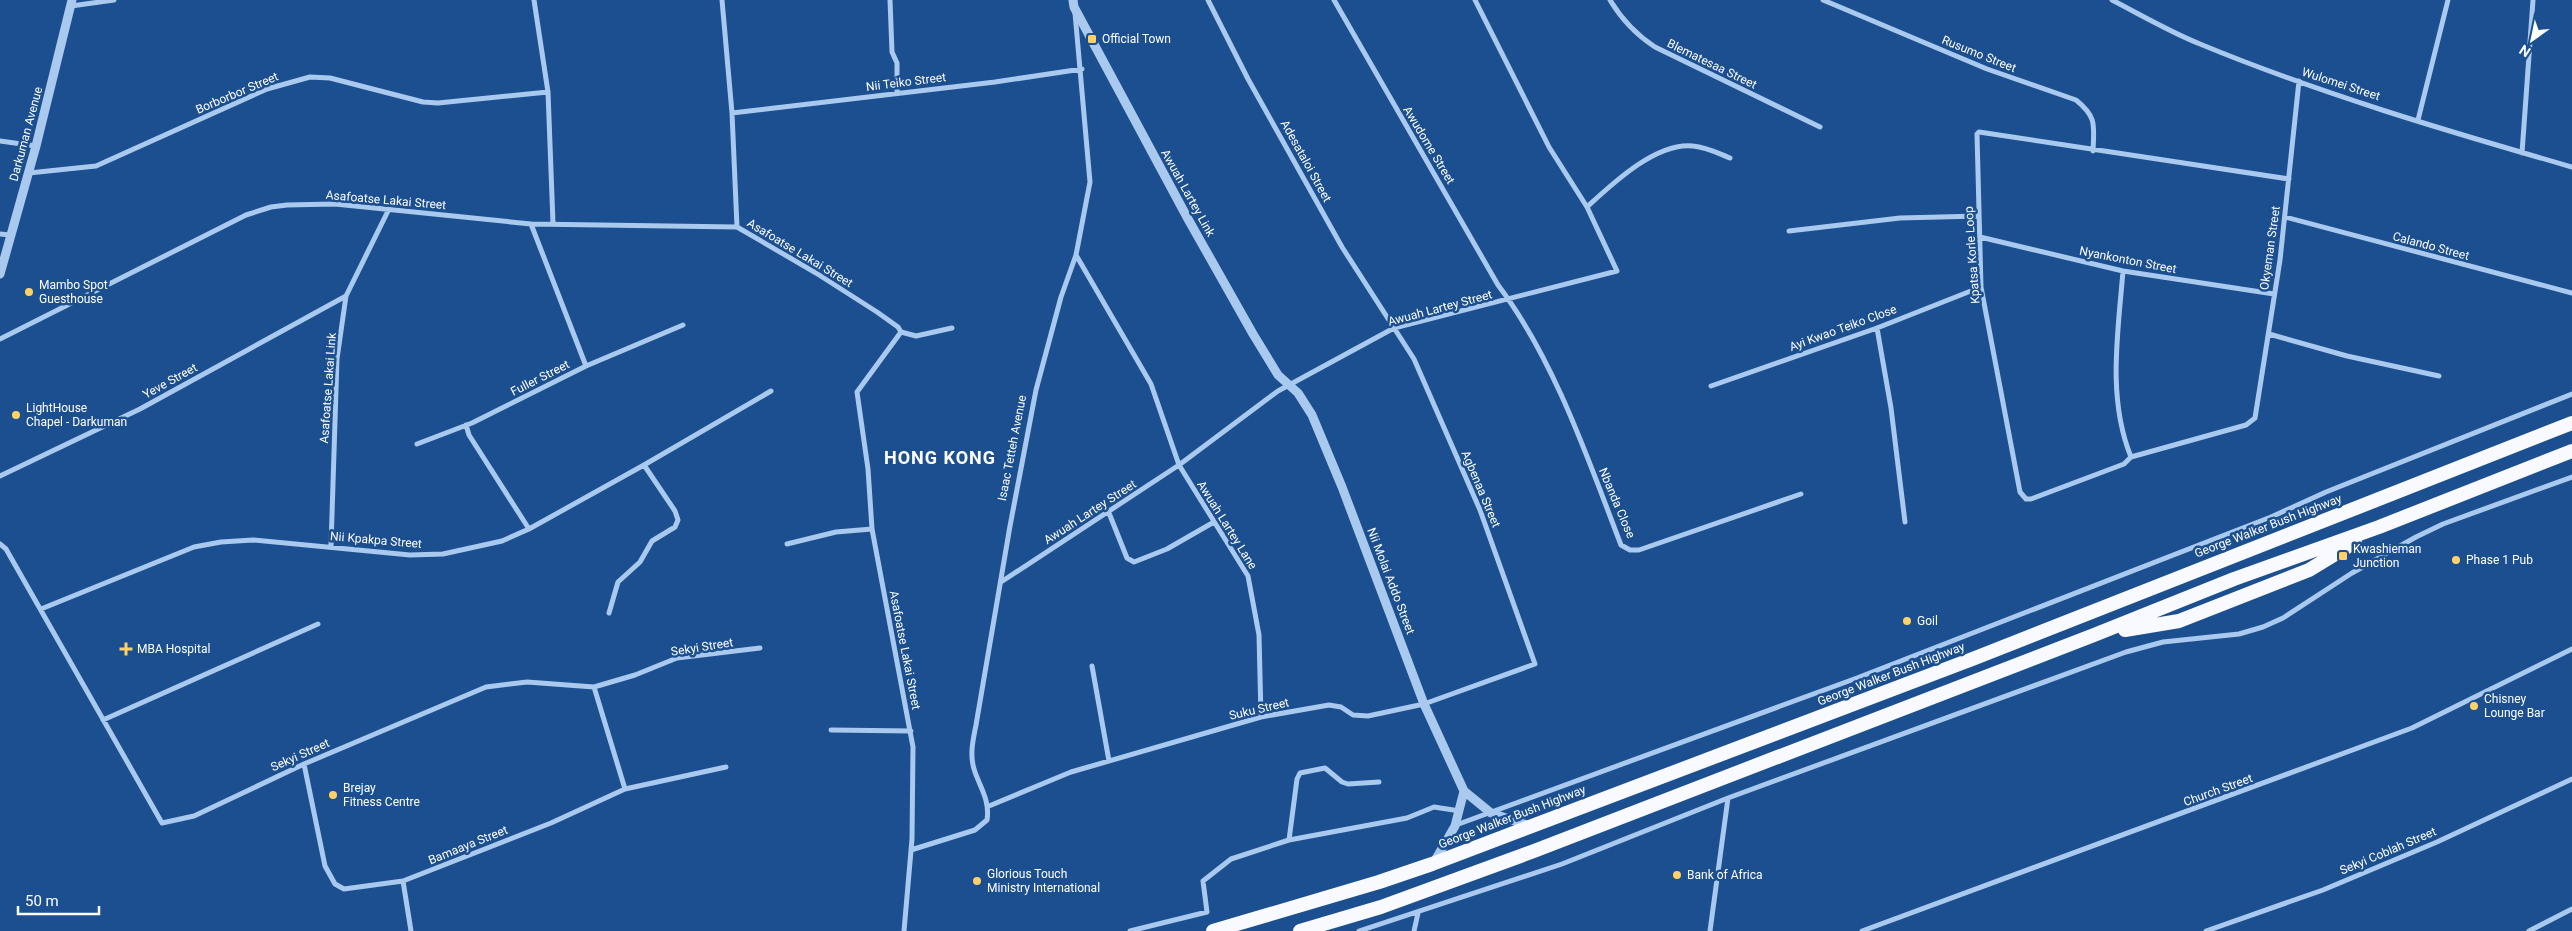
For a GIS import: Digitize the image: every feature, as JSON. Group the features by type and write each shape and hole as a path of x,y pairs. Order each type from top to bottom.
{"highway":[{"name":"George Walker Bush Highway","path":"1212,931 1379,882 1432,864 1975,658 2572,423"},
{"path":"1300,931 1381,907 1534,851 2094,635 2179,621 2309,570 2379,527 2572,451"}],"street":[{"path":"71,3 114,0"},
{"path":"534,0 548,92 553,224"},
{"path":"722,0 732,113 737,228"},
{"path":"890,0 892,52 897,63 897,93"},
{"name":"Adesataloi Street","path":"1208,0 1248,80 1342,247 1394,328"},
{"name":"Awudome Street","path":"1334,0 1498,285 1509,300"},
{"name":"Awuah Lartey Street","path":"1001,582 1179,465 1290,384 1394,328 1617,272 1587,207 1549,147 1475,0"},
{"name":"Blematesaa Street","path":"1610,0 1620,17 1632,31 1655,47 1820,127"},
{"name":"Rusumo Street","path":"1823,0 1987,70 2076,100 2087,109 2094,119 2093,151"},
{"name":"Wulomei Street","path":"2112,0 2199,44 2299,81 2522,153 2572,167"},
{"path":"2418,120 2448,0"},
{"path":"2522,153 2533,0"},
{"name":"Darkuman Avenue","path":"0,274 5,234 29,173 71,3"},
{"name":"Isaac Tetteh Avenue","path":"989,806 974,770 972,752 1036,390 1076,255 1090,182 1082,69 1073,4"},
{"name":"Awuah Lartey Link","path":"1073,4 1188,219 1253,334 1278,375 1290,384"},
{"name":"Nii Teiko Street","path":"732,113 1082,69"},
{"name":"Borborbor Street","path":"29,173 96,166 268,89 310,77 337,80 423,102 438,103 548,92"},
{"name":"Okyeman Street","path":"2256,418 2285,216 2299,81"},
{"name":"Kpatsa Korle Loop","path":"2256,418 2246,424 2131,457 2124,464 2031,499 2022,496 1981,287 1975,138 1980,132 2093,151 2289,179"},
{"path":"0,141 36,146"},
{"path":"1587,207 1628,172 1678,146 1693,146 1730,158"},
{"name":"Asafoatse Lakai Street","path":"0,339 246,215 271,207 307,204 351,206 531,224 737,228 862,302 898,327 900,332 857,392 868,469 872,529 911,731 914,770 911,850 904,931"},
{"name":"Asafoatse Lakai Link","path":"332,546 337,359 346,296 388,211"},
{"path":"1789,231 1900,218 1979,216"},
{"name":"Calando Street","path":"2285,216 2572,293"},
{"name":"Fuller Street","path":"417,444 466,425 586,366 531,224"},
{"name":"Nyankonton Street","path":"1980,237 2123,271 2274,294"},
{"name":"Awuah Lartey Lane","path":"1076,255 1150,384 1179,465 1248,576 1259,634 1261,717"},
{"path":"2123,271 2116,359 2116,390 2131,457"},
{"name":"Ayi Kwao Teiko Close","path":"1711,386 1877,328 1981,287"},
{"name":"Yeve Street","path":"0,476 140,409 346,296"},
{"name":"Nbanda Close","path":"1509,300 1528,328 1574,426 1621,545 1630,550 1639,550 1801,494"},
{"path":"586,366 683,324"},
{"path":"900,332 916,336 952,328"},
{"name":"Agbenaa Street","path":"1394,328 1414,359 1480,510 1535,664"},
{"path":"1877,328 1905,522"},
{"path":"2269,334 2347,356 2439,376"},
{"name":"Nii Molai Addo Street","path":"1290,384 1312,415 1342,486 1424,704 1464,791 1491,813 1530,826"},
{"name":"Nii Kpakpa Street","path":"41,609 194,548 221,542 252,540 332,546 410,555 442,554 502,541 528,529 644,465 771,391"},
{"path":"1455,826 1857,678 2271,517 2326,492 2572,394"},
{"path":"466,425 467,431 528,529"},
{"path":"609,614 618,582 640,562 647,546 675,527 678,520 675,511 644,465"},
{"path":"1359,931 1562,864 1728,798 2126,652 2162,642 2239,634 2263,627 2283,618 2352,573 2425,532 2572,477"},
{"path":"1108,513 1127,558 1134,562 1167,549 1214,522"},
{"path":"787,544 836,532 872,529"},
{"name":"Sekyi Street","path":"0,544 6,548 162,823 194,816 304,764 486,687 527,682 594,687 677,658 760,648"},
{"path":"103,720 318,624"},
{"name":"Church Street","path":"1862,931 2412,728 2572,648"},
{"name":"Suku Street","path":"989,806 1071,772 1261,717 1329,705 1341,707 1353,715 1368,716 1424,704 1535,664"},
{"path":"1092,666 1109,761"},
{"path":"594,687 625,789"},
{"path":"831,730 911,731"},
{"name":"Bamaaya Street","path":"304,764 325,866 334,884 344,889 357,889 403,881 551,823 625,789 726,766"},
{"path":"1289,840 1297,779 1300,773 1325,768 1342,782 1348,784 1379,782"},
{"name":"Sekyi Coblah Street","path":"2206,931 2331,886 2437,842 2572,778"},
{"path":"1432,864 1455,826 1464,791"},
{"path":"1710,931 1728,798"},
{"path":"911,850 975,830 987,820 989,806"},
{"path":"1130,931 1208,912 1203,881 1231,859 1289,840 1407,818 1434,807 1460,810"},
{"path":"403,881 411,931"},
{"path":"2529,931 2572,909"},
{"path":"1414,931 1418,913"}],"place":[{"name":"Official Town","path":"1092,39"},
{"name":"Mambo Spot Guesthouse","path":"29,292"},
{"name":"LightHouse Chapel - Darkuman","path":"16,415"},
{"name":"Kwashieman Junction","path":"2343,556"},
{"name":"Phase 1 Pub","path":"2456,560"},
{"name":"Goil","path":"1907,621"},
{"name":"MBA Hospital","path":"126,649"},
{"name":"Chisney Lounge Bar","path":"2474,706"},
{"name":"Brejay Fitness Centre","path":"333,795"},
{"name":"Bank of Africa","path":"1677,875"},
{"name":"Glorious Touch Ministry International","path":"977,881"}],"district":[{"name":"HONG KONG","path":"940,457"}]}
